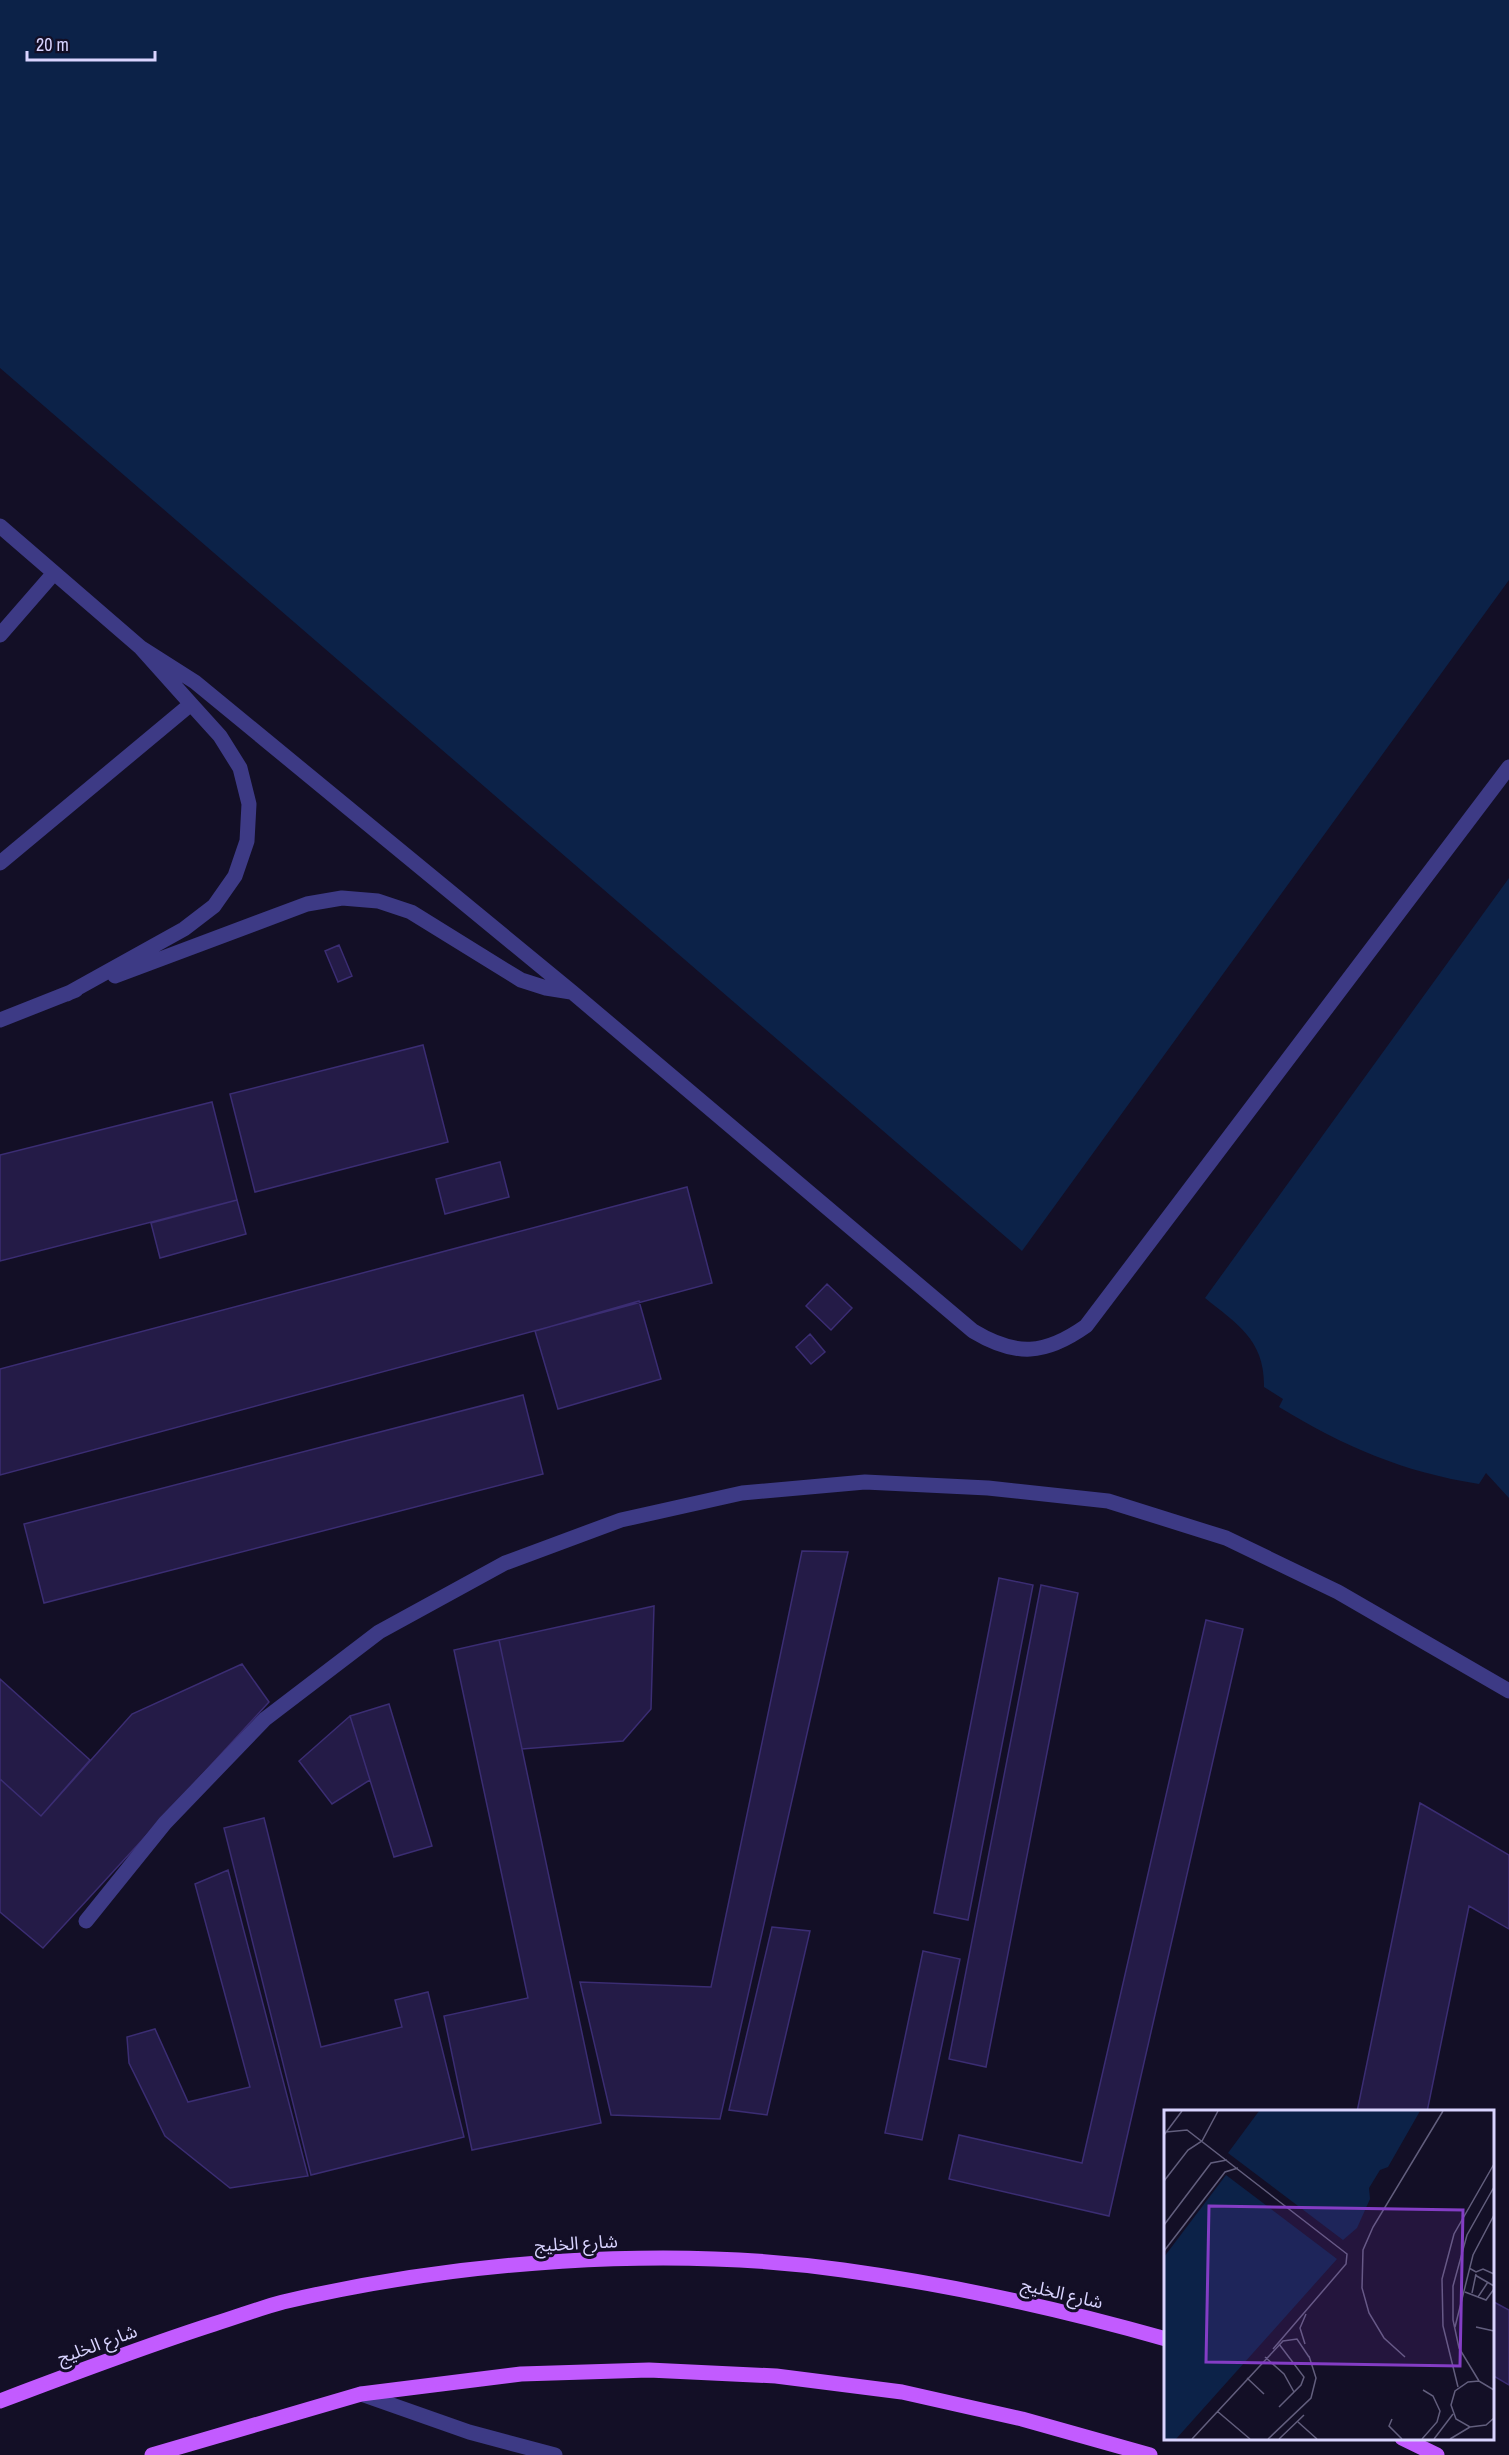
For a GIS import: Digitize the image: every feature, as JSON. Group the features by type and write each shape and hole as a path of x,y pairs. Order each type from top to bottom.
{"main road":[{"name":"شارع الخليج","path":"0,2401 171,2337 280,2303 390,2281 487,2268 571,2262 667,2259 841,2270 1035,2307 1164,2339"},
{"path":"152,2455 361,2394 521,2374 649,2370 776,2376 902,2392 1022,2419 1150,2455"},
{"path":"1404,2440 1437,2455"}],"street":[{"path":"0,526 140,647 220,736 240,768 249,804 247,841 235,876 214,906 184,929 67,994"},
{"path":"0,635 54,573"},
{"path":"140,647 195,682 572,992 973,1331 1002,1346 1018,1350 1042,1349 1066,1341 1086,1326 1509,767"},
{"path":"0,863 191,704"},
{"path":"0,1020 307,904 342,898 378,902 411,912 521,980 546,988 572,992"},
{"path":"86,1921 165,1823 265,1719 379,1632 505,1563 621,1520 742,1493 865,1482 988,1488 1108,1501 1226,1539 1246,1548 1338,1592 1509,1691"},
{"path":"361,2394 469,2432 555,2455"}],"water":[{"path":"0,0 1509,0 1509,580 1022,1251 0,368"},
{"path":"1509,878 1509,1498 1486,1473 1479,1484 1425,1473 1351,1446 1279,1407 1283,1399 1264,1387 1260,1357 1254,1345 1238,1325 1205,1298"}],"building":[{"path":"339,945 352,976 338,982 325,951"},
{"path":"423,1045 448,1142 255,1192 230,1094"},
{"path":"212,1102 237,1200 0,1261 0,1155"},
{"path":"500,1162 509,1197 445,1214 436,1179"},
{"path":"687,1187 712,1283 0,1475 0,1369"},
{"path":"237,1200 246,1234 160,1258 151,1223"},
{"path":"827,1284 852,1308 831,1330 806,1306"},
{"path":"639,1301 661,1379 558,1409 535,1331"},
{"path":"810,1334 825,1352 811,1364 796,1347"},
{"path":"523,1395 543,1474 44,1603 24,1524"},
{"path":"802,1551 848,1552 720,2119 611,2115 580,1982 711,1987"},
{"path":"999,1578 1033,1585 968,1920 934,1913"},
{"path":"1041,1585 1078,1593 986,2067 949,2059"},
{"path":"654,1606 651,1709 623,1741 522,1749 499,1640"},
{"path":"1206,1620 1243,1629 1109,2216 949,2179 959,2135 1082,2163"},
{"path":"499,1640 601,2123 472,2150 444,2016 528,1998 454,1650"},
{"path":"242,1664 269,1702 43,1948 0,1912 0,1779 41,1816 132,1714"},
{"path":"0,1679 90,1760 41,1816 0,1779"},
{"path":"389,1704 432,1846 394,1857 350,1716"},
{"path":"350,1716 370,1780 332,1804 299,1761"},
{"path":"1420,1803 1509,1855 1509,1929 1469,1906 1427,2110 1357,2110"},
{"path":"264,1818 321,2047 402,2027 395,2000 428,1992 464,2137 311,2175 224,1828"},
{"path":"228,1870 308,2176 230,2188 165,2136 129,2063 127,2037 155,2029 188,2102 250,2087 195,1884"},
{"path":"772,1927 810,1931 767,2115 729,2110"},
{"path":"923,1951 960,1959 922,2140 885,2133"},
{"path":"1494,2302 1509,2310 1509,2385 1494,2376"}]}
